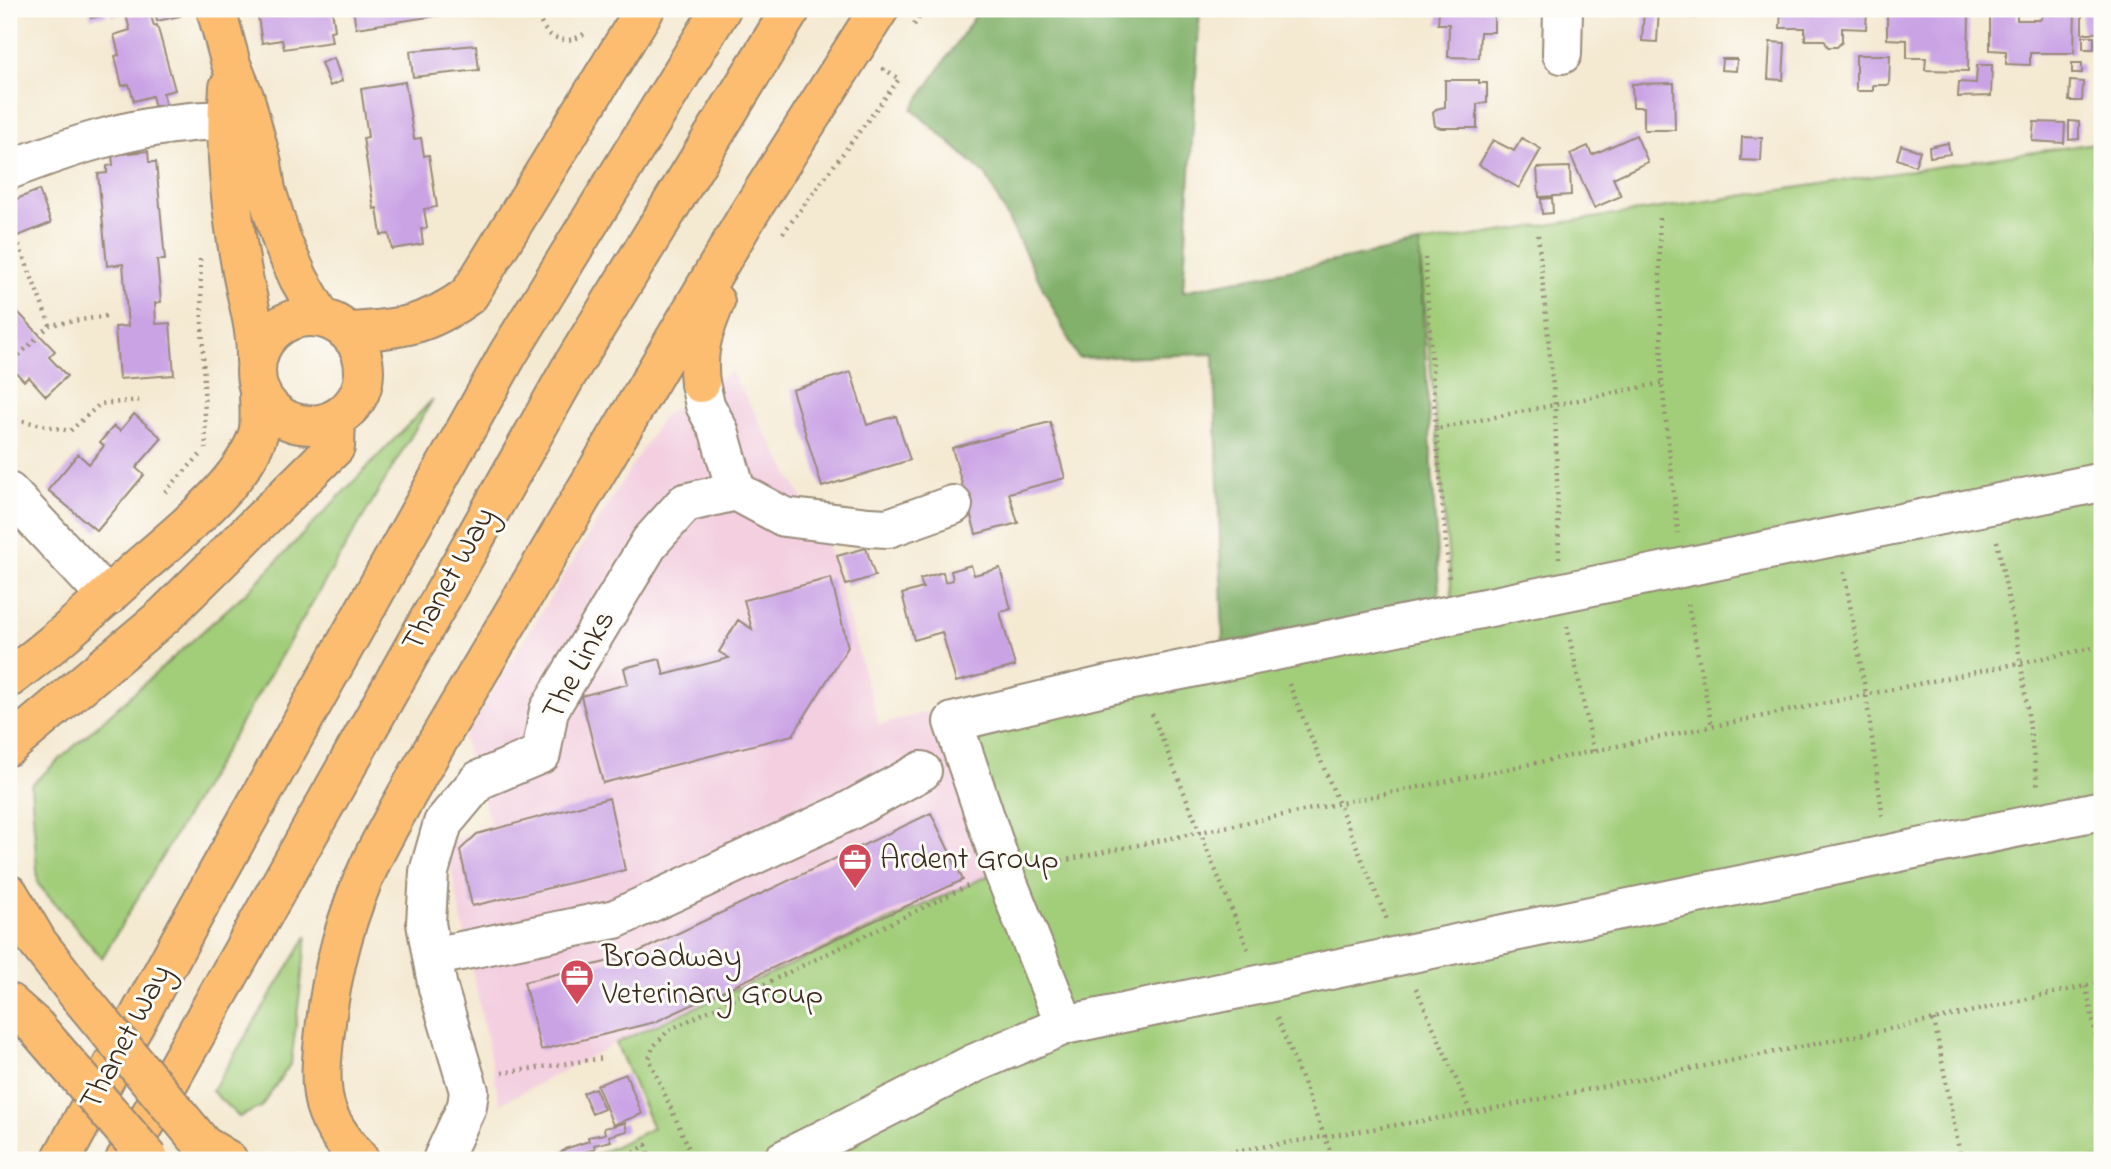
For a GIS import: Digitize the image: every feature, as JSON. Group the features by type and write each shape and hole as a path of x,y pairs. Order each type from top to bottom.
{"main road":[{"path":"9,678 76,626 205,508 243,462 258,433 257,342 240,262 230,188 238,121 230,64 216,9"},
{"path":"238,121 262,163 266,190 283,244 299,279 335,324 359,345 364,361 360,395 350,409 336,419 317,425 302,425 284,419 269,407 258,376 260,349 268,336 292,319 306,316 335,324 387,330 437,316 469,295 645,9"},
{"name":"Thanet Way","path":"61,1160 188,926 508,354 720,9"},
{"name":"Thanet Way","path":"125,1160 569,370 791,9"},
{"path":"352,1160 324,1103 321,1067 327,1009 341,941 371,862 419,773 748,215 880,9"},
{"path":"700,383 698,361 701,339 748,215"},
{"path":"9,746 127,649 222,560 335,447 336,419"},
{"path":"9,894 38,943 77,993 194,1134 207,1148 228,1160"},
{"path":"22,1014 150,1160"}],"street":[{"path":"1562,54 1563,9"},
{"path":"9,170 89,142 180,123 238,121"},
{"path":"700,383 705,405 719,431 736,491 784,517 888,527 953,505"},
{"path":"1065,1025 1003,873 953,722 1138,679 2102,482"},
{"name":"The Links","path":"442,1160 467,1106 470,1091 438,988 426,923 429,872 443,823 479,780 541,754 549,710 650,542 685,503 736,491"},
{"path":"9,492 107,597"},
{"path":"432,957 615,919 847,812 922,771"},
{"path":"783,1160 975,1063 1065,1025 2102,810"}],"path":[{"path":"539,9 544,31 559,41 576,40 589,30"},
{"path":"911,29 925,9"},
{"path":"779,238 898,79 884,69 891,59"},
{"path":"1659,218 1662,383 1681,567 1712,727"},
{"path":"1538,235 1555,407 1560,594 1594,752"},
{"path":"19,245 50,326"},
{"path":"160,497 207,448 200,251"},
{"path":"1425,258 1452,614"},
{"path":"9,365 50,326 106,316"},
{"path":"1436,429 1555,407 1662,383"},
{"path":"9,418 70,431 100,404 141,400"},
{"path":"1989,503 2021,663 2042,822"},
{"path":"1835,536 1851,605 1866,694 1887,855"},
{"path":"694,1160 649,1059 653,1048 669,1031 990,875 2102,646"},
{"path":"1275,651 1401,954 1471,1113"},
{"path":"1138,679 1334,1160"},
{"path":"1180,1160 1471,1113 1934,1020 2102,982"},
{"path":"2086,986 2102,1066"},
{"path":"1934,1020 1961,1160"},
{"path":"466,1079 604,1058"},
{"path":"622,1160 646,1145 651,1160"}],"shaded area":[{"path":"731,371 826,540 879,725 934,710 990,875 616,1043 500,1104 446,844 491,824 463,738 663,416"}],"green space":[{"path":"980,9 1200,9 1183,291 1419,244 1440,605 1223,644 1214,354 1078,358 986,175 912,109"},
{"path":"2102,142 2102,1160 586,1160 653,1128 616,1043 990,875 934,710 1440,605 1453,606 1419,244"},
{"path":"433,399 102,958 38,884 31,785 251,588"},
{"path":"307,936 291,1063 261,1107 239,1117 212,1091"}],"building":[{"path":"89,9 106,9 107,15 91,18"},
{"path":"110,9 130,9 131,12 112,16"},
{"path":"149,9 154,26 157,25 175,90 163,93 167,108 156,111 152,96 134,101 129,84 122,86 115,56 119,55 114,35 130,30 126,15"},
{"path":"155,9 178,9 180,16 157,21"},
{"path":"311,9 332,9 335,30 330,31 332,42 284,49 282,40 262,43 258,17"},
{"path":"353,9 441,9 442,15 356,28"},
{"path":"1439,9 1494,9 1494,32 1480,32 1479,58 1448,57 1449,24 1438,24"},
{"path":"1644,9 1659,9 1657,42 1642,41"},
{"path":"1671,9 1697,9 1696,18 1670,16"},
{"path":"1748,9 1770,9 1770,14 1748,13"},
{"path":"1781,9 1867,9 1866,29 1842,28 1842,42 1837,47 1828,47 1824,40 1805,40 1805,28 1780,28"},
{"path":"1887,9 1969,9 1968,71 1925,70 1926,58 1907,58 1907,40 1887,39"},
{"path":"1990,9 2017,9 2017,20 2040,20 2047,9 2075,9 2074,53 2030,53 2030,65 2006,64 2006,51 1990,50"},
{"path":"2082,9 2102,9 2102,33 2082,33"},
{"path":"2083,36 2094,36 2094,49 2083,49"},
{"path":"1770,42 1785,43 1783,80 1768,79"},
{"path":"476,45 479,70 413,77 410,51"},
{"path":"1856,55 1890,55 1889,85 1873,85 1873,91 1856,91"},
{"path":"334,58 342,81 330,86 321,63"},
{"path":"1722,59 1737,59 1736,71 1721,70"},
{"path":"2072,63 2082,63 2082,73 2072,73"},
{"path":"1977,65 1992,65 1991,96 1958,97 1959,82 1976,83"},
{"path":"1445,80 1479,80 1479,83 1487,83 1487,103 1477,104 1477,128 1435,126 1433,113 1436,109 1445,107"},
{"path":"2070,81 2083,82 2082,101 2069,101"},
{"path":"405,82 414,139 421,138 424,156 429,155 437,207 424,209 427,228 421,229 423,244 392,249 389,234 381,235 377,208 374,209 363,138 368,137 361,89"},
{"path":"1674,83 1675,130 1644,130 1644,107 1633,107 1632,84"},
{"path":"2069,121 2079,122 2079,139 2069,140"},
{"path":"2034,122 2065,123 2064,143 2032,141"},
{"path":"1636,135 1648,162 1613,178 1621,196 1594,208 1570,154 1588,146 1592,155"},
{"path":"1742,137 1762,138 1761,161 1741,160"},
{"path":"1522,138 1541,149 1519,188 1479,165 1493,140 1514,151"},
{"path":"1948,143 1950,154 1930,157 1929,147"},
{"path":"1901,145 1920,151 1915,166 1897,159"},
{"path":"148,151 149,162 156,162 165,260 157,260 161,302 155,303 156,324 170,323 174,375 119,379 115,327 128,326 123,264 107,266 98,174 107,173 107,166 113,165 112,155"},
{"path":"1570,167 1571,195 1539,197 1537,168"},
{"path":"39,190 51,223 10,239 9,202"},
{"path":"1552,198 1553,213 1542,214 1541,199"},
{"path":"15,309 55,351 49,357 67,376 46,396 29,377 24,381 9,365 9,315"},
{"path":"851,372 867,425 896,416 910,460 822,487 792,390"},
{"path":"134,414 162,438 136,468 144,475 97,531 48,490 78,454 89,464 104,446 100,442 114,426 120,431"},
{"path":"1050,422 1065,478 1009,493 1018,523 976,534 952,448"},
{"path":"866,548 875,576 846,585 837,556"},
{"path":"971,565 974,575 1000,568 1011,609 1000,612 1015,666 956,682 942,632 914,640 902,594 923,588 920,579 943,572 945,582 953,580 951,571"},
{"path":"831,578 848,647 793,735 603,783 581,696 628,684 624,668 660,659 664,675 729,658 719,652 738,620 752,629 744,600"},
{"path":"609,798 625,870 472,906 460,850 477,834"},
{"path":"931,813 963,880 655,1022 541,1050 524,982 630,956"},
{"path":"626,1074 642,1114 613,1125 597,1085"},
{"path":"595,1088 604,1109 592,1114 583,1093"},
{"path":"625,1123 627,1131 609,1136 611,1141 594,1145 595,1149 569,1160 553,1160 565,1149 589,1141 588,1137 605,1134 604,1128"}],"place":[{"name":"Ardent Group","path":"855,890"},
{"name":"Broadway Veterinary Group","path":"577,1006"}]}
